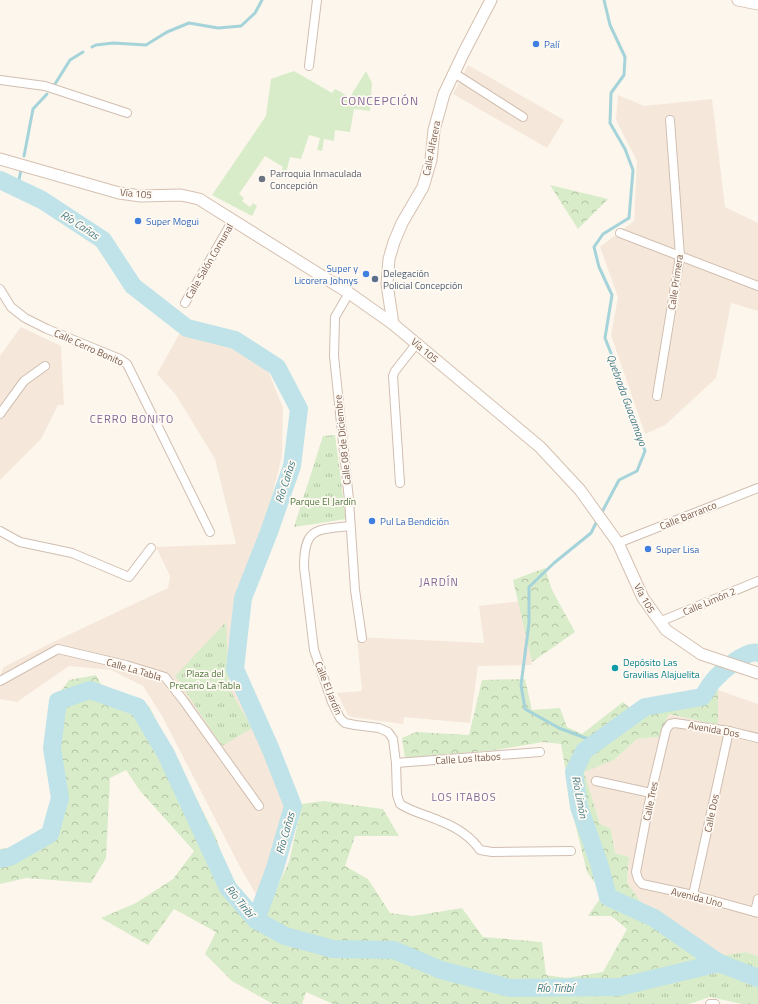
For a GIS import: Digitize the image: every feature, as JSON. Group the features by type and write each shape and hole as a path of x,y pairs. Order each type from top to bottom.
{"main road":[{"name":"Calle Alfarera","path":"393,324 387,284 389,259 394,242 402,223 423,187 431,160 434,130 444,94 491,0"},
{"path":"738,0 758,4"},
{"name":"Vía 105","path":"0,158 119,193 140,196 181,194 200,199 349,293 417,343 540,447 580,490 596,510 618,542 643,598 666,630 701,654 758,673"}],"street":[{"path":"309,66 317,0"},
{"path":"454,73 523,117"},
{"path":"0,80 45,86 127,113"},
{"name":"Calle Primera","path":"657,396 680,256 670,120"},
{"name":"Calle Salón Comunal","path":"185,303 233,220"},
{"path":"620,233 758,286"},
{"name":"Calle Cerro Bonito","path":"0,289 11,307 25,318 47,329 120,359 127,364 210,532"},
{"name":"Calle 08 de Diciembre","path":"349,293 335,317 334,356 349,500 355,590 362,638"},
{"path":"400,483 393,376 395,371 417,343"},
{"path":"1,412 24,381 45,366"},
{"name":"Calle Barranco","path":"618,542 758,488"},
{"name":"Calle El Jardín","path":"350,526 323,529 312,534 307,542 304,554 304,567 314,650 332,702 340,718 345,723 355,726 379,728 388,732 393,739 396,763 397,794 400,804 406,808 442,821 462,832 474,841 480,850 492,852 571,851"},
{"path":"0,531 20,542 72,553 129,577 151,548"},
{"name":"Calle Limón 2","path":"659,622 758,581"},
{"name":"Calle La Tabla","path":"0,681 58,649 126,665 165,677 184,700 259,806"},
{"name":"Avenida Dos","path":"670,724 675,723 729,731 758,738"},
{"name":"Calle Tres","path":"638,879 636,872 652,793 666,730 670,724"},
{"name":"Calle Dos","path":"693,895 729,731"},
{"name":"Calle Los Itabos","path":"396,763 540,752"},
{"path":"596,781 652,793"},
{"name":"Avenida Uno","path":"638,879 642,884 693,895 757,912"},
{"path":"757,912 758,899"}],"shaded area":[{"path":"468,65 564,120 547,148 453,94"},
{"path":"618,95 644,106 712,99 725,207 758,223 758,311 731,303 716,378 665,425 645,434 611,335 618,297 600,247 634,221 637,161 616,120"},
{"path":"21,327 61,346 64,405 58,405 41,439 0,480 0,356"},
{"path":"181,331 237,346 269,373 283,408 282,456 264,528 244,576 234,623 232,677 287,804 259,900 239,865 162,716 143,686 111,670 69,666 17,702 0,699 0,676 4,667 168,588 170,576 156,547 236,544 215,459 176,395 157,374"},
{"path":"521,601 532,665 478,666 470,723 404,717 403,724 351,717 348,715 337,693 362,691 357,637 484,643 479,606"},
{"path":"718,690 758,704 758,956 745,952 727,955 708,951 644,907 627,882 629,857 615,853 611,829 600,824 584,772 614,760 637,739 659,737 669,714 718,725"}],"green space":[{"path":"294,71 332,93 335,89 350,97 366,71 372,83 370,111 354,109 350,132 335,130 334,141 324,139 322,151 317,150 320,138 309,135 301,159 290,157 286,173 281,172 283,167 265,156 239,194 244,198 242,201 250,207 253,203 257,206 252,216 212,195 266,116 271,79"},
{"path":"550,185 608,199 578,229"},
{"name":"Parque El Jardín","path":"335,435 346,519 294,527 323,436"},
{"path":"545,568 552,590 575,632 532,662 513,580"},
{"name":"Plaza del Precario La Tabla","path":"226,622 229,688 252,728 222,746 175,676"},
{"path":"96,675 102,686 149,706 215,835 244,918 272,898 289,862 302,804 323,801 383,809 399,836 355,836 345,866 368,879 390,913 413,916 462,908 483,937 542,942 546,975 566,978 603,972 627,929 611,916 588,916 603,894 587,872 575,823 561,744 543,742 496,750 405,758 402,738 416,732 469,735 482,680 525,679 532,710 560,708 567,727 582,734 623,702 638,716 658,700 678,699 700,705 718,690 718,725 669,714 659,737 637,739 614,760 584,772 600,824 611,829 615,853 629,857 627,882 644,907 708,951 581,1002 580,1004 333,1004 306,992 302,1004 273,1004 232,981 205,954 216,932 174,909 148,945 101,918 136,903 173,879 194,851 141,792 126,770 110,778 106,858 91,883 26,878 0,884 0,849 50,841 54,796 50,731 57,697 69,680"},
{"path":"708,951 727,955 745,952 758,956 758,1004 742,1004 710,997 689,1004 580,1004 581,1002"}],"waterway":[{"path":"92,47 96,45 113,43 146,45 167,32 189,23 218,28 241,26 255,13 262,0"},
{"name":"Quebrada Guacamayo","path":"601,514 619,480 637,471 645,451 605,338 612,295 599,267 594,247 603,234 629,218 633,170 625,149 610,123 611,93 624,75 625,57 610,25 604,0"},
{"path":"55,84 70,60 83,52"},
{"path":"24,156 33,109 47,94"},
{"path":"17,189 21,170"},
{"name":"Río Cañas","path":"0,180 42,200 103,240 133,286 187,328 235,340 277,367 299,409 292,466 269,532 243,598 235,669 271,750 293,806 275,868 256,920"},
{"name":"Quebrada Guacamayo","path":"596,742 559,728 525,709 521,685 529,623 529,587 554,563 591,533 598,519"},
{"name":"Río Limón","path":"758,653 747,654 734,662 713,681 702,697 645,707 584,751 574,772 579,807 599,863 608,897 654,918 719,963 758,978"},
{"name":"Río Tiribí","path":"0,859 10,857 50,834 60,798 52,748 58,701 90,690 138,707 166,754 228,888 256,920 285,936 333,949 394,950 441,970 510,988 619,987 719,963"}],"place":[{"name":"Palí","path":"536,44"},
{"name":"Parroquia Inmaculada Concepción","path":"262,179"},
{"name":"Super Mogui","path":"138,221"},
{"name":"Super y Licorera Johnys","path":"366,274"},
{"name":"Delegación Policial Concepción","path":"375,279"},
{"name":"Pul La Bendición","path":"372,521"},
{"name":"Super Lisa","path":"648,549"},
{"name":"Depósito Las Gravilias Alajuelita","path":"615,668"}],"district":[{"name":"CONCEPCIÓN","path":"380,101"},
{"name":"CERRO BONITO","path":"132,419"},
{"name":"JARDÍN","path":"439,582"},
{"name":"LOS ITABOS","path":"464,797"}]}
